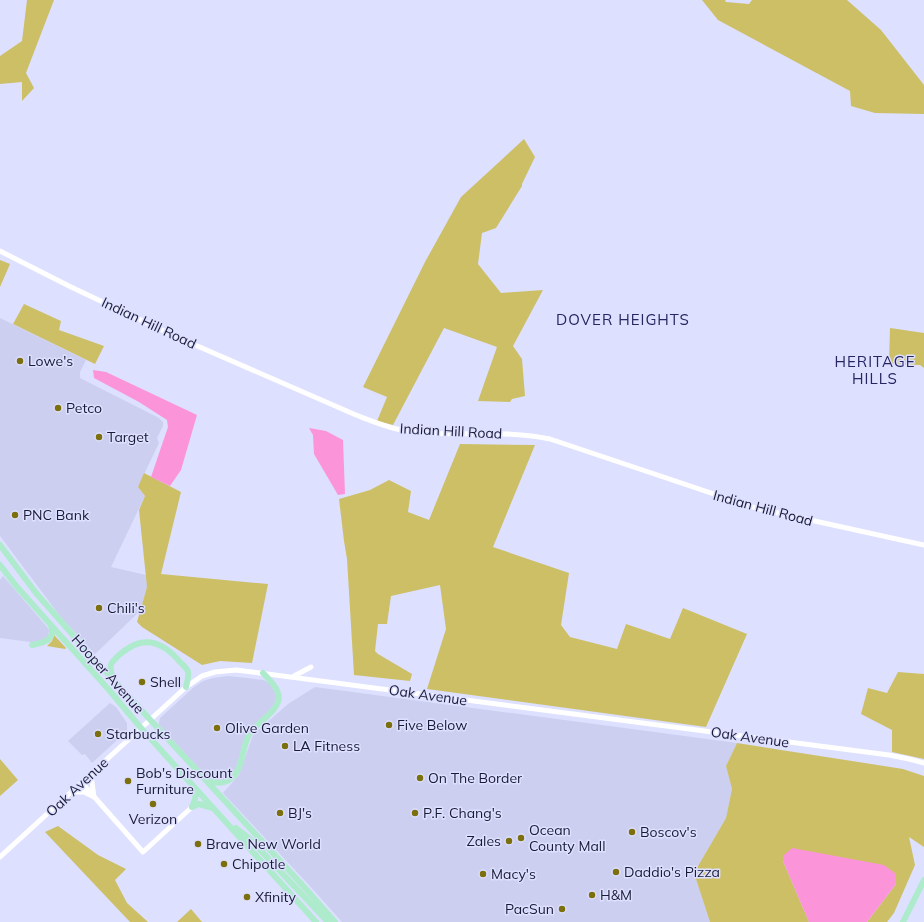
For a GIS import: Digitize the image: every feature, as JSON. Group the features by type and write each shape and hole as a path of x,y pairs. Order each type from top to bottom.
{"main road":[{"name":"Hooper Avenue","path":"0,545 36,593 87,651 290,871 335,922"},
{"name":"Hooper Avenue","path":"0,565 17,587 141,728 316,922"},
{"path":"32,646 48,641 52,633 50,625"},
{"path":"112,678 110,666 112,662 127,648 140,643 150,642 158,644 171,652 187,670 188,674 186,687"},
{"path":"200,775 211,782 220,783 233,778 237,773 246,740 250,732 272,713 278,703 279,696 277,688 264,673"},
{"path":"192,807 196,792 193,785"},
{"path":"192,807 199,804 214,808"},
{"path":"225,820 250,839 328,922"},
{"path":"903,922 924,880"}],"street":[{"name":"Indian Hill Road","path":"0,251 179,338 383,425 418,432 496,433 550,439 756,508 924,545"},
{"path":"293,676 311,667"},
{"name":"Oak Avenue","path":"0,858 186,687 197,679 216,672 236,670 293,676 889,755 924,763"},
{"path":"91,774 94,797"},
{"path":"82,783 143,852 192,807"},
{"path":"73,792 84,792 94,797"}],"shaded area":[{"path":"27,0 54,0 26,73 34,88 22,101 22,82 0,84 0,56 22,41"},
{"path":"702,0 725,0 726,2 749,4 752,0 847,0 881,30 924,85 924,114 875,113 851,106 850,91 718,20"},
{"path":"524,139 535,157 522,186 496,228 482,233 478,264 501,293 543,290 513,346 522,359 525,396 512,399 510,402 478,401 497,347 444,328 393,425 377,421 387,397 363,387 425,262 461,197"},
{"path":"0,260 10,264 0,287"},
{"path":"24,304 61,321 59,330 104,346 95,364 13,324"},
{"path":"0,318 86,360 80,372 80,378 159,418 163,422 163,426 157,438 159,443 138,487 145,496 111,567 146,575 147,587 140,611 95,654 60,616 0,536"},
{"path":"890,328 924,333 924,368 920,365 889,364"},
{"path":"93,370 106,372 197,415 181,470 170,486 151,477 168,427 167,420 139,402 94,378"},
{"path":"309,428 326,431 343,440 345,494 338,495 314,454 313,435"},
{"path":"460,444 535,445 493,547 569,573 561,625 570,637 617,649 626,624 670,639 683,608 747,634 706,727 427,689 446,629 440,585 391,596 387,624 378,624 375,651 412,674 410,681 354,675 347,559 339,499 370,490 389,480 411,491 408,512 429,520"},
{"path":"144,473 181,492 161,574 268,584 252,663 220,661 202,665 142,627 137,622 147,587 139,510 145,496 138,487"},
{"path":"3,576 48,628 48,637 38,643 0,638 0,580"},
{"path":"54,635 66,648 65,649 47,646 52,641"},
{"path":"898,672 924,674 924,759 892,752 892,730 861,714 868,688 887,693"},
{"path":"228,676 264,680 269,683 276,692 276,700 271,710 250,728 235,770 231,777 222,781 208,778 159,725 159,722 160,718 194,687 203,681"},
{"name":"Ocean County Mall","path":"315,687 737,743 726,766 732,789 726,818 694,873 710,922 342,922 223,793 239,775 253,735 288,704"},
{"path":"110,703 116,707 127,723 127,731 92,763 85,754 82,755 68,741"},
{"path":"737,743 903,769 924,776 924,847 909,837 915,865 894,913 887,922 867,922 896,884 783,861 809,922 710,922 694,873 726,818 732,789 726,766"},
{"path":"0,759 18,780 0,796"},
{"path":"58,826 98,855 126,869 115,880 127,903 148,922 130,922 45,832"},
{"path":"792,848 884,865 896,874 896,884 867,922 809,922 783,861 783,856"},
{"path":"191,909 202,922 177,922"}],"place":[{"name":"Lowe's","path":"20,361"},
{"name":"Petco","path":"58,408"},
{"name":"Target","path":"99,437"},
{"name":"PNC Bank","path":"15,515"},
{"name":"Chili's","path":"99,608"},
{"name":"Shell","path":"142,682"},
{"name":"Five Below","path":"389,725"},
{"name":"Olive Garden","path":"217,728"},
{"name":"Starbucks","path":"98,734"},
{"name":"LA Fitness","path":"285,746"},
{"name":"On The Border","path":"420,778"},
{"name":"Bob's Discount Furniture","path":"128,781"},
{"name":"Verizon","path":"153,804"},
{"name":"BJ's","path":"280,813"},
{"name":"P.F. Chang's","path":"415,813"},
{"name":"Boscov's","path":"632,832"},
{"name":"Ocean County Mall","path":"521,838"},
{"name":"Zales","path":"509,841"},
{"name":"Brave New World","path":"198,844"},
{"name":"Chipotle","path":"224,864"},
{"name":"Daddio's Pizza","path":"616,872"},
{"name":"Macy's","path":"483,874"},
{"name":"H&M","path":"592,895"},
{"name":"Xfinity","path":"247,897"},
{"name":"PacSun","path":"562,909"}],"district":[{"name":"DOVER HEIGHTS","path":"623,320"},
{"name":"HERITAGE HILLS","path":"875,370"}]}
